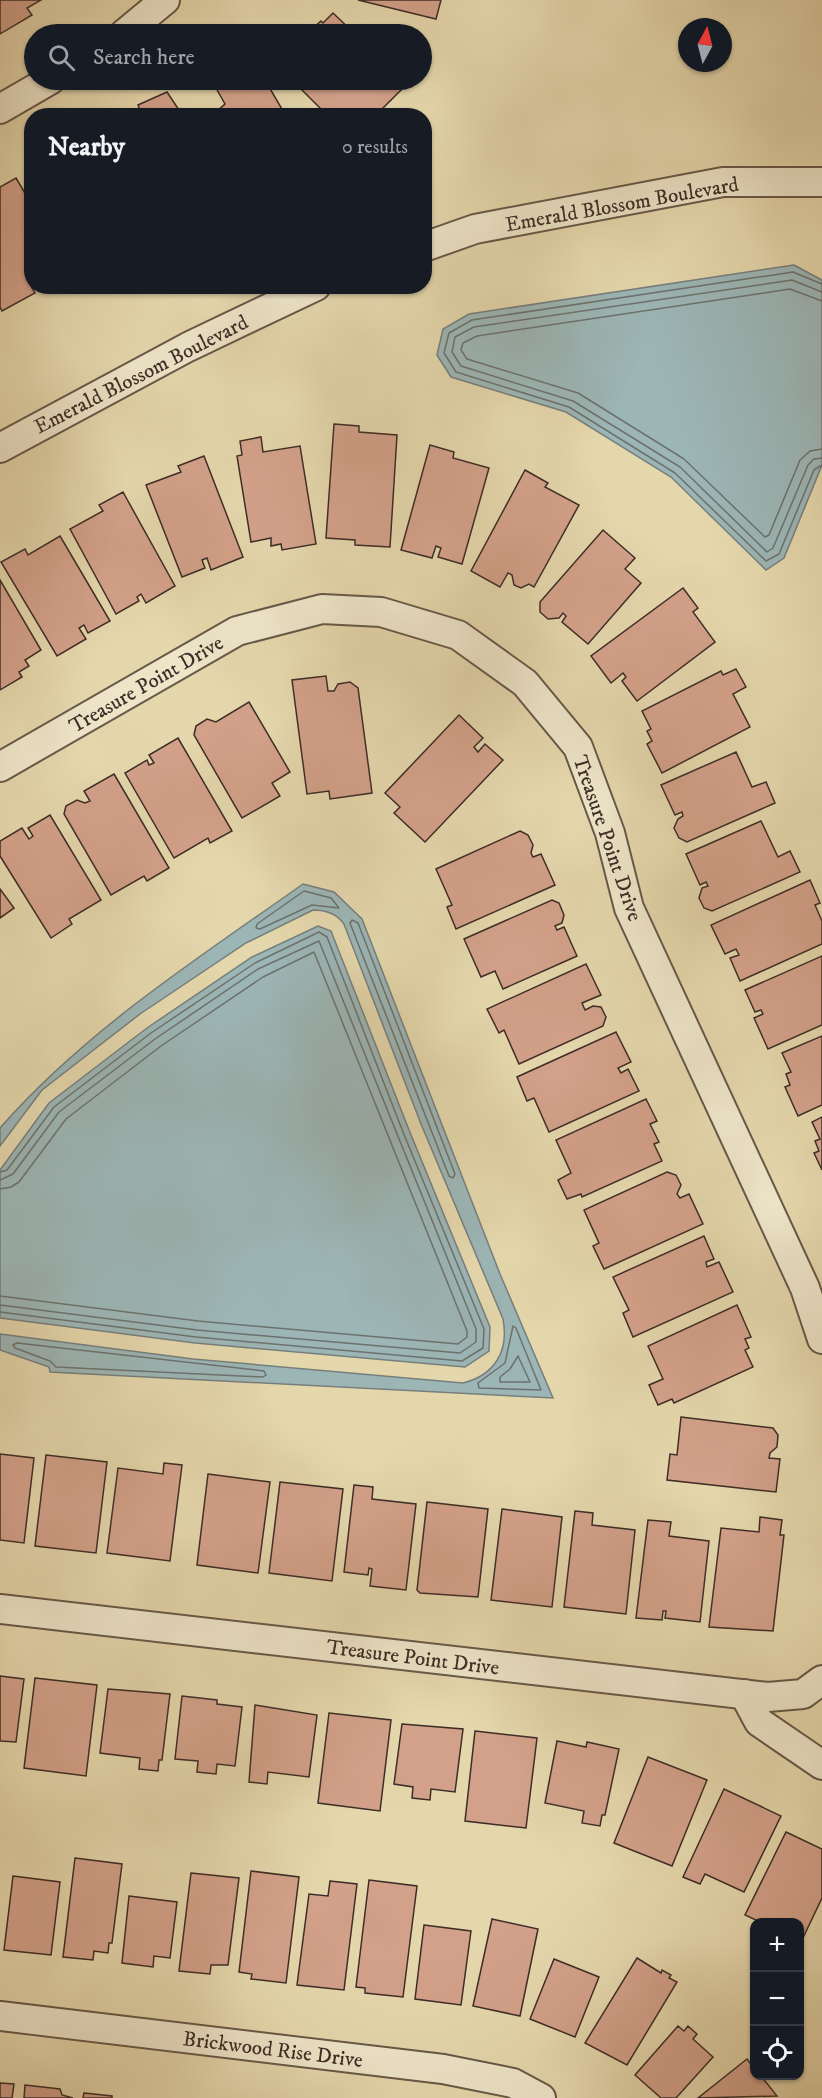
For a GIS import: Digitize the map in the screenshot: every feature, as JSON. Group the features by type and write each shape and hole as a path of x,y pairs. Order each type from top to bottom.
{"street":[{"path":"136,24 165,0"},
{"path":"0,110 33,90"},
{"name":"Emerald Blossom Boulevard","path":"432,244 475,230 723,182 822,182"},
{"name":"Emerald Blossom Boulevard","path":"3,440 299,294"},
{"name":"Treasure Point Drive","path":"0,767 237,631 321,609 381,612 458,634 525,683 578,747 610,833 629,908 805,1288 822,1339"},
{"name":"Treasure Point Drive","path":"0,1609 768,1697 803,1694 822,1680"},
{"path":"744,1694 759,1722 822,1766"},
{"name":"Brickwood Rise Drive","path":"0,2016 443,2069 513,2083 541,2098"}],"water":[{"path":"794,265 822,280 822,465 784,558 766,570 671,477 566,412 451,377 437,355 443,329 469,314"},
{"path":"303,884 334,892 362,919 500,1274 553,1398 50,1372 49,1367 0,1350 0,1334 193,1359 463,1383 484,1374 497,1360 504,1341 503,1319 421,1124 344,924 330,913 313,910 246,943 140,1014 42,1090 0,1146 0,1128 33,1092 69,1059 144,997"},
{"path":"318,926 331,931 490,1327 489,1351 465,1367 195,1343 0,1318 0,1170 49,1103 147,1028 252,957"}],"building":[{"path":"0,0 41,0 27,8 32,15 0,34"},
{"path":"358,0 441,0 436,19"},
{"path":"333,13 345,24 318,24 321,21 323,23"},
{"path":"217,90 271,90 281,108 220,108 225,104"},
{"path":"302,90 401,90 383,108 320,108"},
{"path":"167,92 178,108 139,108 138,105"},
{"path":"16,178 24,192 24,294 33,294 2,311 0,307 0,187"},
{"path":"334,424 359,426 359,432 397,435 390,547 355,545 355,540 326,538"},
{"path":"261,437 263,452 300,446 316,544 282,550 281,544 271,546 271,538 251,542 237,456 242,455 240,441"},
{"path":"430,445 454,452 453,458 489,468 462,564 438,557 441,548 436,546 432,558 401,550"},
{"path":"204,456 243,557 211,570 207,558 202,560 205,568 182,577 146,485 181,472 178,466"},
{"path":"525,470 548,483 545,487 579,505 534,587 529,584 521,588 514,585 512,575 508,573 500,587 471,571"},
{"path":"123,492 175,586 146,603 141,594 137,597 139,601 116,614 70,529 103,511 99,505"},
{"path":"603,530 635,558 625,569 641,583 588,644 562,622 566,616 563,613 559,618 548,619 540,612 540,602"},
{"path":"60,536 110,621 88,633 84,625 79,628 86,639 57,656 1,562 25,549 28,555"},
{"path":"0,580 41,650 25,660 29,666 19,672 22,677 0,690"},
{"path":"683,588 698,608 693,612 715,642 637,701 622,681 626,677 623,673 611,683 591,656"},
{"path":"736,669 746,687 733,694 750,727 662,773 647,744 652,741 647,731 651,729 642,711 721,671 723,675"},
{"path":"326,676 328,691 334,691 338,684 350,682 358,688 372,793 330,799 329,791 307,794 292,680"},
{"path":"249,702 290,772 272,783 280,796 242,818 194,735 196,726 207,719 216,722"},
{"path":"459,715 483,738 474,747 478,752 485,744 503,760 425,842 394,813 400,807 385,793"},
{"path":"178,738 232,831 210,843 208,838 174,858 125,773 147,760 149,765 154,763 149,755"},
{"path":"736,752 752,787 766,782 775,803 687,842 679,838 674,828 678,819 683,816 682,812 675,815 661,785"},
{"path":"114,774 169,868 147,881 144,876 111,895 64,814 66,806 77,800 85,803 90,801 84,791"},
{"path":"50,815 101,900 69,919 72,924 51,938 0,856 0,841 22,828 29,839 33,836 28,828"},
{"path":"761,821 778,857 790,851 800,872 712,911 704,908 699,898 702,888 708,886 706,882 700,885 686,854"},
{"path":"520,831 528,835 533,845 531,853 533,857 541,854 555,885 456,929 447,907 452,905 436,869"},
{"path":"810,880 820,903 815,905 822,921 822,944 740,981 730,958 739,955 736,949 725,954 711,925"},
{"path":"0,889 14,908 0,918"},
{"path":"552,900 559,903 564,915 562,923 555,926 557,930 564,927 577,956 503,989 495,971 481,977 464,939"},
{"path":"822,956 822,1025 768,1049 754,1018 763,1014 761,1010 755,1012 745,990"},
{"path":"586,964 601,995 582,1003 585,1010 593,1006 601,1007 606,1017 603,1026 519,1064 504,1030 499,1033 487,1009"},
{"path":"616,1032 631,1062 618,1068 621,1073 628,1069 639,1091 549,1132 534,1098 527,1101 517,1077"},
{"path":"822,1036 822,1105 798,1116 785,1087 790,1085 786,1074 791,1072 782,1053"},
{"path":"646,1099 657,1121 650,1124 659,1142 654,1144 662,1161 582,1197 581,1194 567,1199 558,1180 571,1173 556,1140"},
{"path":"822,1117 822,1170 814,1153 819,1151 815,1141 820,1139 812,1122"},
{"path":"667,1172 676,1175 681,1185 677,1194 680,1198 689,1194 703,1224 604,1269 593,1246 599,1243 584,1210"},
{"path":"704,1236 714,1259 706,1262 707,1267 719,1262 733,1292 633,1337 623,1313 629,1310 613,1277"},
{"path":"737,1305 751,1337 745,1339 749,1348 745,1350 753,1367 674,1403 672,1399 658,1405 649,1385 663,1379 648,1346"},
{"path":"681,1417 773,1428 778,1435 777,1447 770,1453 769,1458 780,1459 776,1492 667,1480 670,1454 677,1455"},
{"path":"0,1454 34,1458 24,1543 0,1540"},
{"path":"46,1455 107,1462 96,1553 35,1546"},
{"path":"164,1463 182,1465 170,1561 107,1553 118,1468 163,1474"},
{"path":"208,1474 270,1482 258,1573 197,1565"},
{"path":"280,1482 343,1489 332,1581 269,1573"},
{"path":"354,1485 373,1487 372,1499 416,1504 406,1590 370,1586 372,1569 369,1568 368,1575 344,1572"},
{"path":"427,1502 488,1509 478,1597 420,1593 417,1590"},
{"path":"502,1509 562,1517 552,1607 491,1600"},
{"path":"575,1511 593,1513 592,1525 635,1530 626,1614 564,1607"},
{"path":"760,1517 782,1520 780,1535 784,1535 773,1631 709,1627 721,1528 759,1532"},
{"path":"648,1520 671,1522 669,1536 709,1541 700,1622 665,1618 666,1611 663,1611 662,1620 636,1618"},
{"path":"0,1676 24,1679 16,1742 0,1741"},
{"path":"35,1678 97,1685 86,1776 24,1768"},
{"path":"108,1689 170,1694 162,1760 159,1760 158,1771 139,1769 140,1758 100,1753"},
{"path":"182,1696 217,1700 217,1704 242,1707 235,1766 217,1764 216,1774 197,1772 198,1761 175,1759"},
{"path":"255,1705 317,1715 309,1777 268,1772 267,1784 249,1782"},
{"path":"329,1713 391,1720 380,1811 318,1803"},
{"path":"402,1724 463,1729 455,1792 431,1789 430,1800 412,1798 413,1787 394,1784"},
{"path":"475,1731 537,1738 526,1828 465,1821"},
{"path":"557,1741 586,1747 587,1742 619,1749 605,1815 602,1815 600,1826 582,1823 584,1811 545,1803"},
{"path":"648,1757 707,1780 672,1866 614,1843"},
{"path":"724,1789 781,1816 744,1892 705,1874 700,1884 683,1877"},
{"path":"786,1832 822,1849 822,1898 804,1936 804,1918 751,1918 745,1915"},
{"path":"75,1858 122,1864 112,1943 109,1943 108,1953 94,1951 93,1960 63,1957"},
{"path":"251,1871 299,1877 286,1983 251,1979 252,1974 239,1972"},
{"path":"191,1873 239,1878 228,1965 211,1965 210,1974 179,1971"},
{"path":"13,1876 60,1882 51,1955 4,1950"},
{"path":"369,1880 417,1886 403,1997 365,1993 365,1988 356,1987"},
{"path":"330,1881 357,1884 344,1990 297,1985 309,1894 328,1896"},
{"path":"129,1896 177,1902 170,1958 154,1956 153,1967 122,1963"},
{"path":"492,1919 538,1929 520,2016 473,2006"},
{"path":"424,1925 471,1931 461,2005 415,1999"},
{"path":"637,1958 661,1973 662,1970 671,1975 669,1978 677,1982 627,2065 585,2043"},
{"path":"554,1959 599,1977 575,2037 530,2019"},
{"path":"678,2026 684,2031 688,2026 697,2034 693,2039 713,2057 676,2098 661,2098 635,2075"},
{"path":"747,2059 750,2063 750,2080 764,2080 777,2096 698,2098"},
{"path":"0,2083 14,2084 12,2098 0,2098"},
{"path":"25,2085 60,2089 62,2095 73,2098 24,2098"},
{"path":"84,2093 112,2096 112,2098 83,2098"}]}
